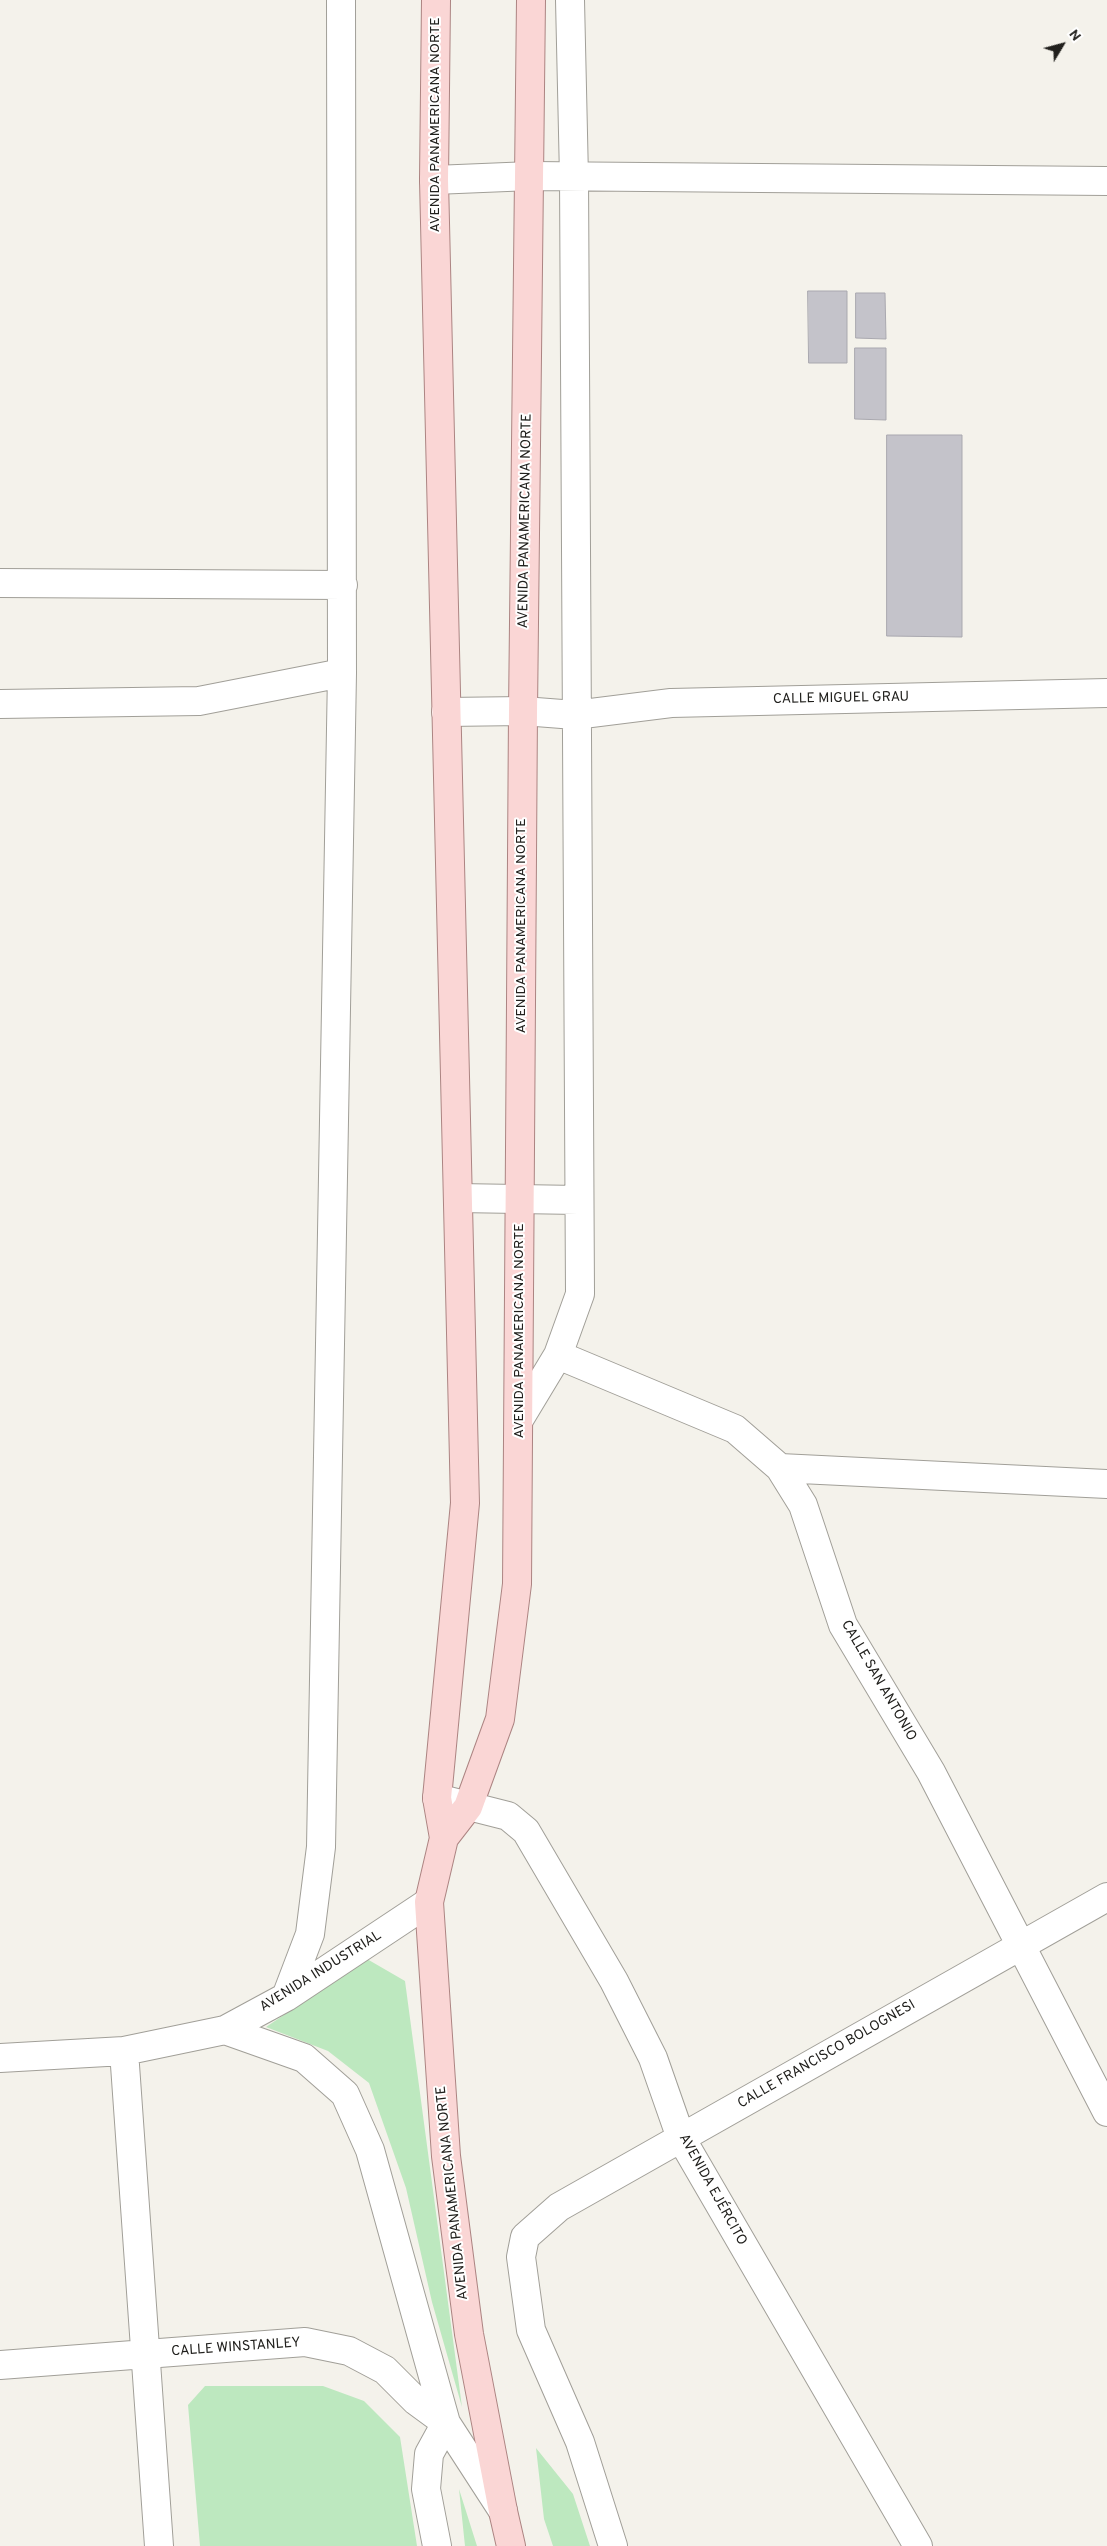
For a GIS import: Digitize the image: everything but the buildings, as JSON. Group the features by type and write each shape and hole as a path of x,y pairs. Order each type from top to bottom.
{"main road":[{"name":"AVENIDA PANAMERICANA NORTE","path":"436,0 434,180 465,1502 437,1798 444,1838 429,1902 446,2156 469,2334 502,2511 511,2546"},
{"name":"AVENIDA PANAMERICANA NORTE","path":"444,1838 468,1807 500,1719 517,1584 520,1418 523,712 532,0"}],"street":[{"path":"286,1997 310,1934 321,1847 343,585 341,0"},
{"path":"520,1418 558,1355 580,1294 575,715 574,177 570,0"},
{"path":"434,180 531,176 1107,181"},
{"path":"0,583 343,585"},
{"path":"0,704 199,700 342,673"},
{"name":"CALLE MIGUEL GRAU","path":"446,712 523,712 575,715 671,702 1107,693"},
{"path":"458,1198 578,1200"},
{"name":"CALLE SAN ANTONIO","path":"558,1355 734,1428 780,1468 803,1505 844,1625 931,1772 1107,2112"},
{"path":"780,1468 1107,1484"},
{"name":"AVENIDA EJÉRCITO","path":"437,1798 508,1816 526,1831 614,1981 653,2058 681,2138 918,2546"},
{"name":"CALLE FRANCISCO BOLOGNESI","path":"614,2546 580,2442 531,2330 521,2257 525,2237 548,2214 1107,1896"},
{"name":"AVENIDA INDUSTRIAL","path":"0,2058 124,2051 225,2030 286,1997 429,1902"},
{"path":"225,2030 304,2058 345,2094 370,2150 446,2423 502,2511"},
{"path":"124,2051 147,2354 159,2546"},
{"name":"CALLE WINSTANLEY","path":"0,2364 305,2342 349,2352 385,2370 416,2401 446,2423"},
{"path":"436,2546 426,2489 429,2454 446,2423"}],"green space":[{"path":"367,1959 405,1981 462,2407 432,2302 406,2188 369,2083 328,2051 266,2027"},
{"path":"205,2386 323,2386 364,2401 400,2437 417,2546 200,2546 188,2405"},
{"path":"536,2448 573,2494 590,2546 553,2546 544,2519"},
{"path":"459,2489 477,2546 465,2546"}]}
